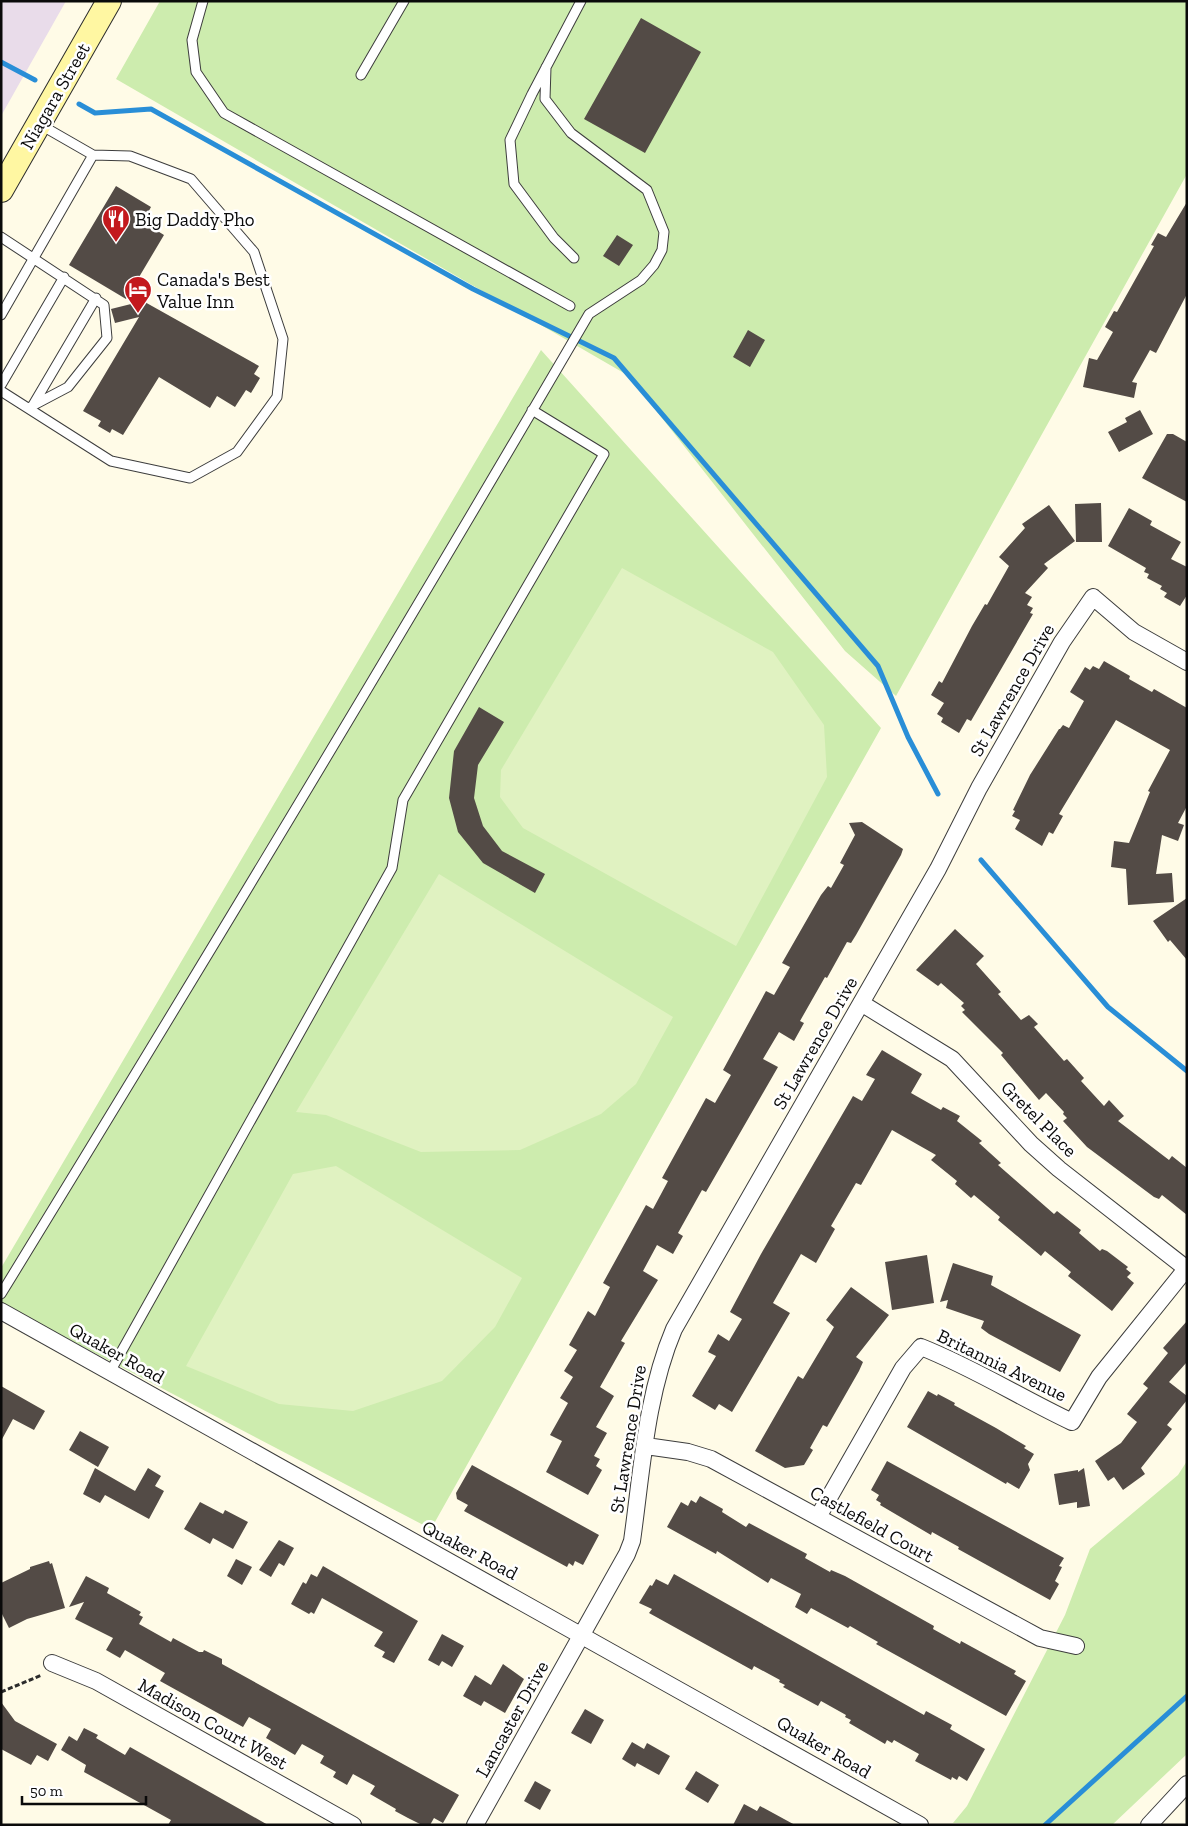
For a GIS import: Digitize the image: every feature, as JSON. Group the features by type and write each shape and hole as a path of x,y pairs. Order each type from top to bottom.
{"main road":[{"name":"Niagara Street","path":"1,190 109,1"}],"street":[{"name":"St Lawrence Drive","path":"583,1634 627,1554 632,1540 655,1386 663,1355 674,1329 938,869 978,788 1057,651 1093,597 1134,632 1187,662"},
{"name":"Gretel Place","path":"861,1003 952,1059 1031,1144 1059,1169 1186,1269"},
{"name":"Britannia Avenue","path":"818,1517 903,1368 921,1347 958,1361 1029,1402 1072,1422 1098,1377 1186,1269"},
{"name":"Quaker Road","path":"1,1311 391,1530 583,1634 920,1825"},
{"name":"Castlefield Court","path":"646,1446 688,1452 710,1459 1040,1638 1076,1646"},
{"name":"Lancaster Drive","path":"475,1825 583,1634"},
{"name":"Madison Court West","path":"57,1665 96,1681 353,1825"},
{"path":"1149,1825 1187,1784"}],"lane":[{"path":"203,1 192,40 196,72 224,113 570,306"},
{"path":"361,75 404,1"},
{"path":"574,258 554,238 514,184 510,140 581,1"},
{"path":"1,1294 258,874 330,749 589,314 641,280 654,265 662,250 664,232 647,190 571,133 545,99 546,67"},
{"path":"1,391 31,408 111,461 190,478 237,452 277,397 283,339 254,252 192,179 130,156 94,155 39,124"},
{"path":"1,315 94,155"},
{"path":"1,237 104,305 108,338 68,387 31,408"},
{"path":"1,385 64,277"},
{"path":"31,408 96,298"},
{"path":"110,1372 392,868 403,800 604,454 532,410"}],"path":[{"path":"1,1692 57,1665"}],"shaded area":[{"path":"1,1 66,1 1,116"}],"green space":[{"path":"160,1 1187,1 1187,174 896,696 845,651 629,376 116,79"},
{"path":"541,350 881,728 431,1529 1,1304 1,1268"},
{"path":"622,568 773,652 824,725 827,777 736,946 523,828 500,797 501,770"},
{"path":"439,874 673,1017 636,1084 601,1114 520,1150 421,1152 326,1115 296,1112"},
{"path":"336,1166 522,1278 495,1327 442,1381 353,1411 279,1404 186,1366 293,1174"},
{"path":"1187,1461 1187,1754 1112,1825 953,1823 967,1806 1065,1615 1090,1549 1178,1475"}],"building":[{"path":"641,18 701,52 645,153 584,119"},
{"path":"116,186 151,207 143,222 164,235 126,299 69,265"},
{"path":"1187,202 1187,294 1156,353 1150,350 1132,382 1137,383 1134,398 1083,387 1089,358 1097,360 1113,332 1105,327 1114,311 1117,312 1154,246 1151,245 1158,233 1166,237"},
{"path":"617,235 633,245 619,266 603,256"},
{"name":"Canada's Best Value Inn","path":"143,301 259,366 254,374 260,378 251,393 246,390 235,407 217,396 210,408 159,377 123,435 112,429 110,433 98,426 101,421 83,411 139,317 115,323 111,309"},
{"path":"748,330 765,340 750,367 733,357"},
{"path":"1140,410 1153,434 1119,452 1108,432 1127,422 1125,418"},
{"path":"1167,434 1173,434 1187,442 1187,502 1142,478"},
{"path":"1101,503 1102,542 1076,542 1075,504"},
{"path":"1049,505 1075,541 1044,564 1048,568 1025,593 1032,597 1027,605 1033,608 1030,613 1033,614 971,721 967,719 959,733 941,722 943,718 937,714 944,703 931,695 939,681 942,683 972,626 985,604 987,605 1009,566 999,557 1025,528 1022,524"},
{"path":"1129,508 1152,521 1150,525 1181,542 1171,559 1187,567 1187,595 1180,606 1164,597 1167,593 1160,589 1162,586 1147,578 1149,574 1144,572 1146,568 1108,546"},
{"path":"1104,661 1130,676 1129,679 1152,692 1154,689 1187,708 1187,806 1178,823 1184,825 1178,841 1162,835 1156,874 1172,873 1174,902 1128,905 1126,869 1111,867 1114,841 1129,843 1150,792 1148,791 1170,750 1116,720 1059,814 1063,816 1053,834 1049,832 1042,846 1015,829 1020,820 1012,816 1015,811 1013,810 1030,775 1059,729 1063,725 1069,728 1084,701 1070,692 1085,667 1090,670 1093,666 1099,669"},
{"path":"479,707 504,722 478,765 474,798 483,826 502,851 545,874 535,893 483,863 458,832 449,798 454,751"},
{"path":"862,822 903,849 901,855 856,935 851,943 847,942 827,978 825,977 800,1021 804,1023 794,1041 779,1032 763,1059 778,1067 706,1192 702,1190 678,1233 683,1236 673,1254 657,1245 643,1271 658,1280 621,1341 625,1343 600,1387 614,1396 596,1427 607,1433 594,1456 600,1459 596,1466 602,1470 588,1495 546,1472 562,1441 550,1435 568,1403 560,1398 573,1377 564,1371 577,1350 569,1345 588,1311 595,1316 610,1287 603,1283 646,1205 653,1209 668,1181 662,1178 706,1098 715,1103 731,1075 723,1070 766,991 774,995 790,967 782,963 821,895 828,886 831,888 844,865 840,863 855,835 849,823"},
{"path":"1187,898 1187,960 1170,940 1168,942 1153,921"},
{"path":"955,929 984,956 976,964 1001,992 998,994 1021,1020 1029,1015 1038,1024 1034,1027 1064,1061 1067,1059 1084,1078 1081,1081 1104,1106 1109,1100 1124,1116 1118,1121 1169,1160 1172,1156 1187,1168 1187,1215 1162,1195 1159,1199 1154,1197 1087,1147 1063,1121 1067,1118 1063,1114 1064,1112 1046,1093 1039,1100 1001,1055 1003,1053 962,1012 965,1010 961,1006 964,1003 941,983 938,986 916,970"},
{"path":"882,1050 922,1074 911,1093 941,1110 943,1107 960,1116 957,1121 982,1141 979,1143 1001,1163 998,1165 1054,1214 1057,1211 1081,1230 1079,1233 1100,1251 1102,1249 1107,1251 1128,1267 1126,1269 1131,1273 1127,1277 1134,1283 1112,1311 1068,1276 1071,1272 1045,1251 1041,1256 998,1220 1000,1217 974,1195 971,1198 955,1184 957,1181 931,1160 936,1155 892,1130 861,1185 856,1183 831,1226 835,1229 816,1263 801,1254 773,1303 790,1313 732,1412 719,1404 715,1410 692,1396 716,1356 708,1352 718,1334 729,1341 742,1319 730,1312 761,1254 853,1096 862,1101 875,1079 866,1075"},
{"path":"927,1255 934,1303 892,1310 885,1262"},
{"path":"953,1263 993,1276 991,1285 1081,1335 1060,1372 989,1334 981,1328 984,1321 946,1308 948,1300 940,1302"},
{"path":"851,1287 889,1315 856,1357 863,1362 859,1371 827,1427 823,1425 810,1448 813,1450 804,1465 785,1468 755,1451 798,1376 803,1379 834,1327 826,1320"},
{"path":"1187,1321 1187,1362 1169,1382 1187,1396 1187,1400 1167,1425 1172,1429 1141,1468 1145,1474 1123,1490 1114,1477 1108,1481 1095,1461 1121,1443 1137,1422 1127,1414 1148,1388 1143,1384 1168,1353 1163,1348"},
{"path":"1,1386 45,1411 34,1430 13,1419 1,1441"},
{"path":"928,1391 955,1403 954,1405 1026,1446 1024,1448 1034,1454 1028,1464 1030,1470 1019,1489 1007,1482 1006,1484 907,1427"},
{"path":"80,1431 109,1447 98,1467 69,1450"},
{"path":"887,1461 1064,1558 1059,1566 1062,1567 1055,1581 1059,1584 1050,1600 958,1549 959,1547 932,1532 931,1535 880,1505 881,1503 876,1500 879,1495 871,1490"},
{"path":"472,1465 599,1535 583,1565 575,1561 573,1566 569,1563 567,1567 464,1511 468,1505 457,1499 456,1493"},
{"path":"95,1468 135,1491 148,1468 161,1476 155,1486 164,1491 149,1519 105,1495 100,1503 83,1494"},
{"path":"1084,1468 1090,1506 1077,1508 1077,1502 1059,1505 1054,1474 1078,1470 1078,1472"},
{"path":"700,1496 723,1509 722,1512 746,1527 749,1523 807,1554 805,1558 830,1572 831,1570 845,1576 934,1626 933,1629 960,1644 961,1641 1016,1671 1014,1674 1026,1681 1006,1716 876,1644 878,1642 850,1626 848,1628 811,1608 807,1614 795,1607 801,1594 771,1578 768,1583 717,1551 716,1554 667,1527 681,1502 688,1506 691,1500 696,1503"},
{"path":"200,1502 223,1514 225,1510 248,1522 233,1549 213,1538 210,1544 184,1529"},
{"path":"279,1540 294,1548 284,1566 279,1563 271,1577 259,1570"},
{"path":"236,1559 252,1567 242,1585 227,1576"},
{"path":"49,1561 50,1564 52,1563 65,1608 27,1619 9,1628 1,1612 1,1583 30,1569 30,1567"},
{"path":"323,1566 418,1621 394,1663 382,1657 385,1652 374,1646 383,1632 322,1598 314,1614 311,1612 309,1614 291,1604 303,1582 306,1584 311,1574 317,1577"},
{"path":"674,1574 924,1715 926,1711 952,1725 950,1729 985,1749 967,1781 959,1776 957,1780 952,1777 951,1780 915,1761 919,1754 894,1740 892,1743 887,1740 885,1744 849,1723 851,1720 845,1717 846,1715 821,1701 818,1706 783,1687 785,1685 779,1682 780,1680 754,1666 752,1670 649,1613 652,1609 639,1603 650,1585 652,1586 656,1579 668,1585"},
{"path":"86,1576 109,1588 107,1593 141,1612 139,1615 143,1617 139,1624 171,1642 173,1638 199,1652 204,1650 222,1659 222,1664 459,1795 443,1823 434,1818 430,1825 422,1825 408,1818 370,1794 375,1786 353,1774 347,1785 333,1777 336,1772 320,1763 324,1756 302,1744 295,1755 266,1738 271,1729 249,1717 243,1727 160,1681 165,1673 125,1650 120,1658 106,1650 113,1638 75,1619 84,1602 69,1607"},
{"path":"442,1634 464,1646 452,1667 442,1661 439,1666 428,1660"},
{"path":"503,1664 524,1679 505,1713 484,1701 481,1706 463,1696 475,1675 491,1685"},
{"path":"1,1702 15,1721 57,1744 48,1761 37,1755 31,1765 1,1749"},
{"path":"585,1709 604,1720 591,1744 571,1733"},
{"path":"84,1728 98,1735 96,1738 125,1755 130,1747 268,1825 168,1825 171,1820 84,1772 86,1765 61,1750 69,1736 77,1741"},
{"path":"632,1742 644,1749 647,1743 670,1756 659,1775 637,1763 635,1767 622,1759"},
{"path":"696,1771 719,1785 708,1803 685,1789"},
{"path":"535,1781 551,1790 540,1810 524,1801"},
{"path":"744,1804 757,1811 760,1806 795,1825 733,1825"}],"waterway":[{"path":"1,62 35,80"},
{"path":"79,104 95,113 151,109 473,289 614,358 878,666 908,737 938,794"},
{"path":"981,860 1108,1007 1187,1071"},
{"path":"1045,1825 1187,1696"}],"place":[{"name":"Big Daddy Pho","path":"116,243"},
{"name":"Canada's Best Value Inn","path":"138,314"}]}
